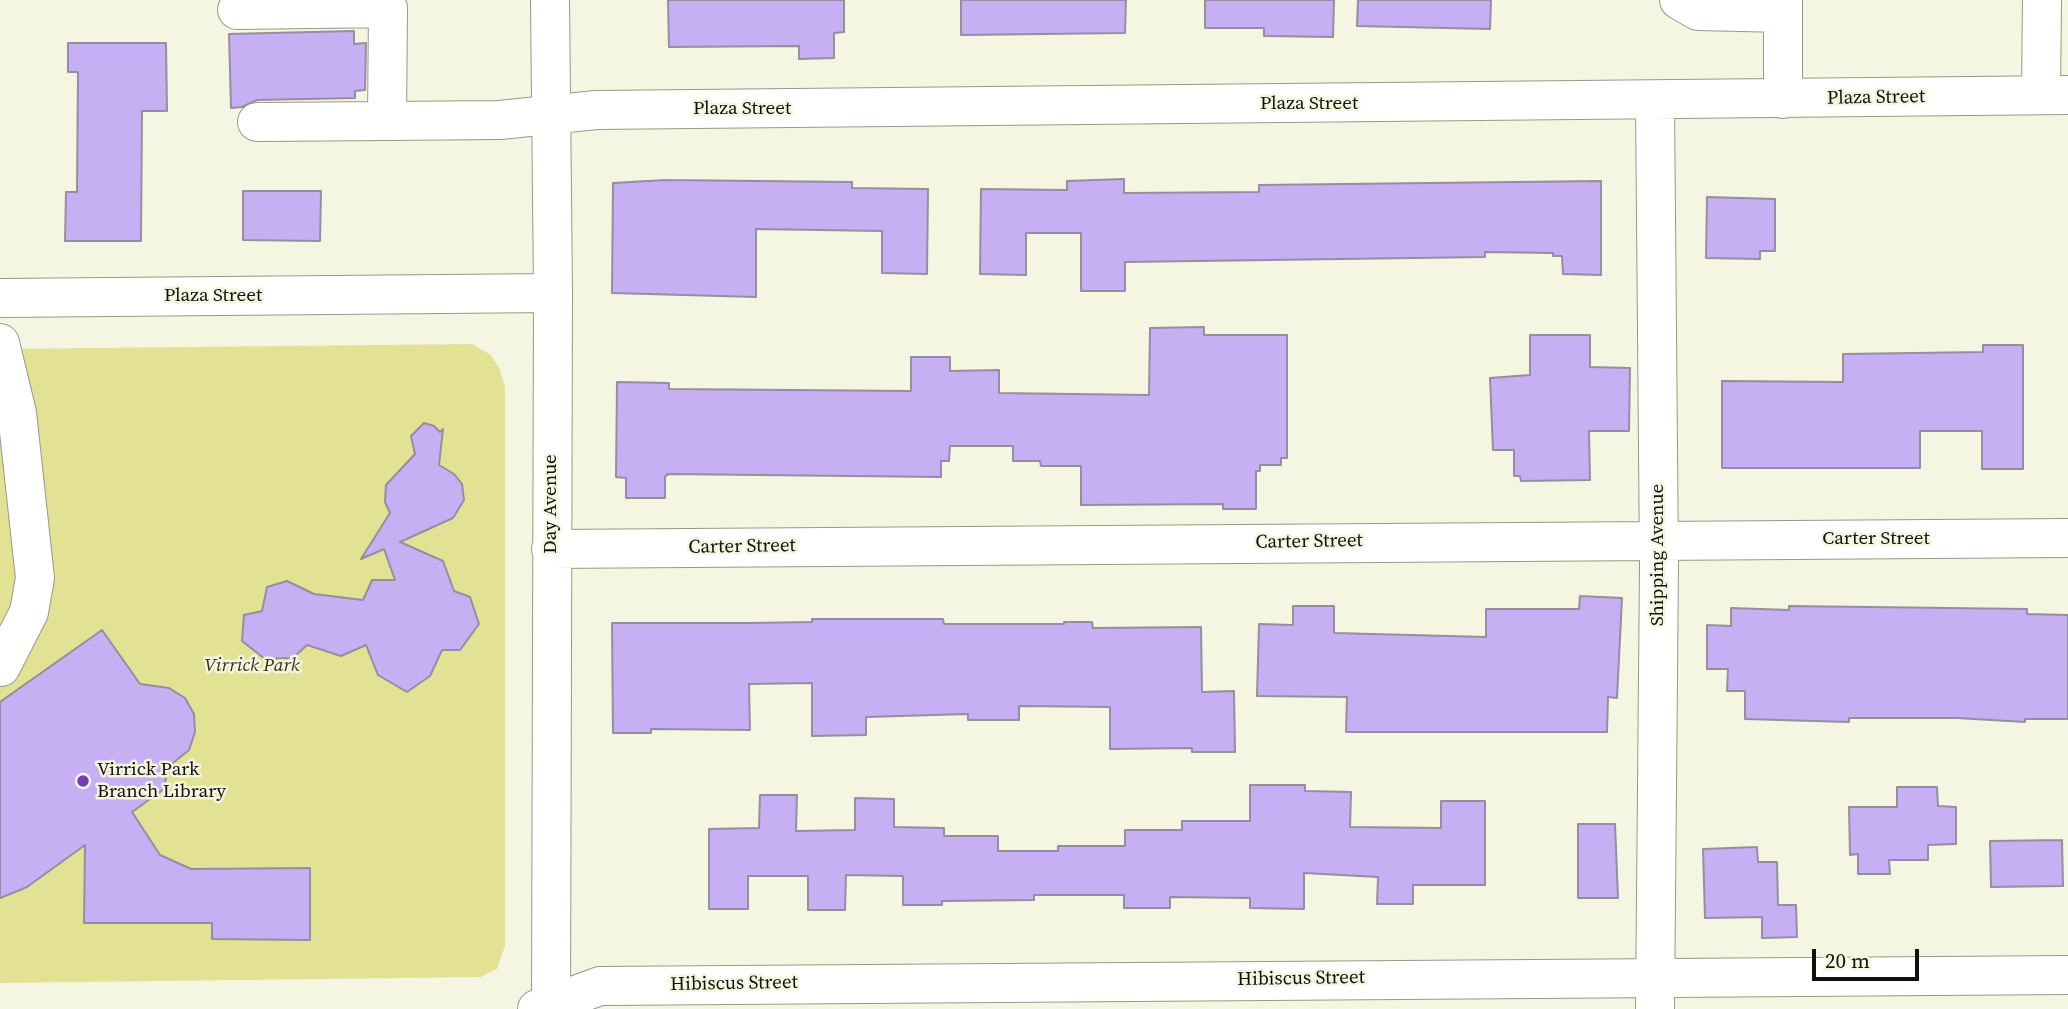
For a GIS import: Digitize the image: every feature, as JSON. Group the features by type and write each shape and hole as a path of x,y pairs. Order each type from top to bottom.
{"street":[{"name":"Day Avenue","path":"546,1007 553,293 550,0"},
{"path":"1679,0 1698,11 1783,6 1783,99"},
{"path":"237,10 388,8 387,121"},
{"path":"2042,18 2055,95"},
{"name":"Plaza Street","path":"257,122 500,120 550,113 610,110 2055,95"},
{"name":"Shipping Avenue","path":"1655,101 1658,539 1655,993"},
{"name":"Plaza Street","path":"0,298 553,293"},
{"path":"0,342 18,424 34,578 29,612 1,667"},
{"name":"Carter Street","path":"551,549 2068,538"},
{"name":"Hibiscus Street","path":"546,1007 600,986 1655,993 2068,975"}],"green space":[{"name":"Virrick Park","path":"472,344 491,355 500,370 505,387 505,946 497,969 481,977 0,983 0,349"}],"building":[{"path":"668,0 844,0 844,32 834,33 834,58 799,59 799,46 669,47"},
{"path":"961,0 1126,0 1125,33 961,35"},
{"path":"1205,0 1334,0 1333,37 1264,36 1264,28 1205,28"},
{"path":"1358,0 1491,0 1490,29 1357,26"},
{"path":"354,31 354,44 366,43 365,90 355,91 355,98 257,100 242,107 231,108 229,34"},
{"path":"68,43 166,43 167,111 142,111 141,241 65,241 66,192 77,192 78,72 68,72"},
{"path":"1124,179 1124,193 1259,192 1259,185 1601,181 1601,275 1563,274 1562,256 1553,256 1553,253 1485,252 1485,257 1125,262 1125,291 1081,291 1081,233 1026,233 1026,275 980,274 981,189 1067,190 1067,181"},
{"path":"665,180 852,182 852,188 928,189 927,274 882,273 882,231 756,229 756,297 612,293 613,183"},
{"path":"243,191 321,191 320,241 243,240"},
{"path":"1707,197 1775,199 1775,251 1760,251 1760,259 1706,258"},
{"path":"1204,327 1204,335 1287,335 1287,458 1281,458 1281,465 1260,465 1260,471 1256,471 1256,509 1223,509 1223,504 1081,505 1081,466 1041,466 1040,461 1013,461 1013,446 950,446 949,461 941,461 941,477 668,474 665,477 665,498 626,498 626,478 616,477 617,382 669,383 669,389 911,391 911,357 950,357 950,371 999,370 999,393 1149,395 1150,328"},
{"path":"1530,335 1590,335 1590,367 1630,368 1629,431 1589,431 1590,480 1521,481 1520,476 1514,476 1514,450 1493,450 1490,378 1530,375"},
{"path":"1983,345 2023,345 2023,469 1982,469 1982,431 1920,431 1920,468 1722,468 1722,381 1843,382 1843,354 1983,352"},
{"path":"424,423 434,426 440,432 443,429 439,465 454,474 462,484 464,500 453,518 400,542 443,561 454,591 470,597 479,624 460,650 442,650 430,676 407,692 378,675 366,645 341,656 307,645 293,658 265,659 242,641 244,615 262,611 267,587 287,581 314,594 363,600 372,580 395,580 384,549 361,559 390,513 385,502 386,485 415,454 411,436"},
{"path":"1580,596 1622,598 1617,698 1608,697 1607,732 1346,732 1347,697 1257,696 1259,624 1293,625 1293,606 1334,606 1334,633 1486,637 1486,609 1579,609"},
{"path":"1789,606 2027,609 2027,614 2068,615 2068,719 2025,719 2025,722 1957,718 1849,718 1849,722 1745,719 1745,691 1727,691 1728,669 1707,669 1707,625 1731,626 1731,608 1789,610"},
{"path":"812,619 943,619 944,624 1092,622 1093,628 1201,627 1202,692 1234,691 1235,752 1192,752 1192,748 1110,749 1110,707 1019,706 1019,720 968,720 968,714 866,717 866,735 812,736 812,683 749,684 750,730 651,729 651,733 613,733 612,623 812,622"},
{"name":"Virrick Park Branch Library","path":"102,630 140,684 169,688 185,698 194,714 195,732 189,750 168,767 164,789 132,812 160,855 191,869 310,868 310,940 212,939 212,923 84,923 85,845 27,887 0,898 0,702"},
{"path":"1250,785 1305,785 1305,791 1351,792 1350,827 1441,828 1441,801 1485,801 1485,885 1413,885 1413,904 1377,904 1378,877 1304,873 1304,909 1250,908 1250,898 1170,897 1170,908 1124,908 1124,895 1034,895 1034,900 942,901 942,905 903,905 903,876 846,875 845,910 808,910 808,876 748,876 748,909 709,909 709,829 759,828 760,795 797,795 796,831 855,830 855,798 894,799 894,827 944,828 944,836 998,836 998,851 1058,851 1058,846 1125,846 1125,830 1182,830 1182,821 1250,821"},
{"path":"1897,787 1937,787 1938,806 1956,807 1956,844 1928,845 1928,860 1889,860 1890,874 1858,874 1858,854 1850,855 1849,807 1897,807"},
{"path":"1578,824 1615,824 1618,898 1578,898"},
{"path":"2062,840 2063,886 1991,887 1990,841"},
{"path":"1757,847 1758,862 1777,862 1778,905 1796,905 1797,937 1762,938 1762,917 1705,918 1703,849"}],"place":[{"name":"Virrick Park Branch Library","path":"83,781"}]}
